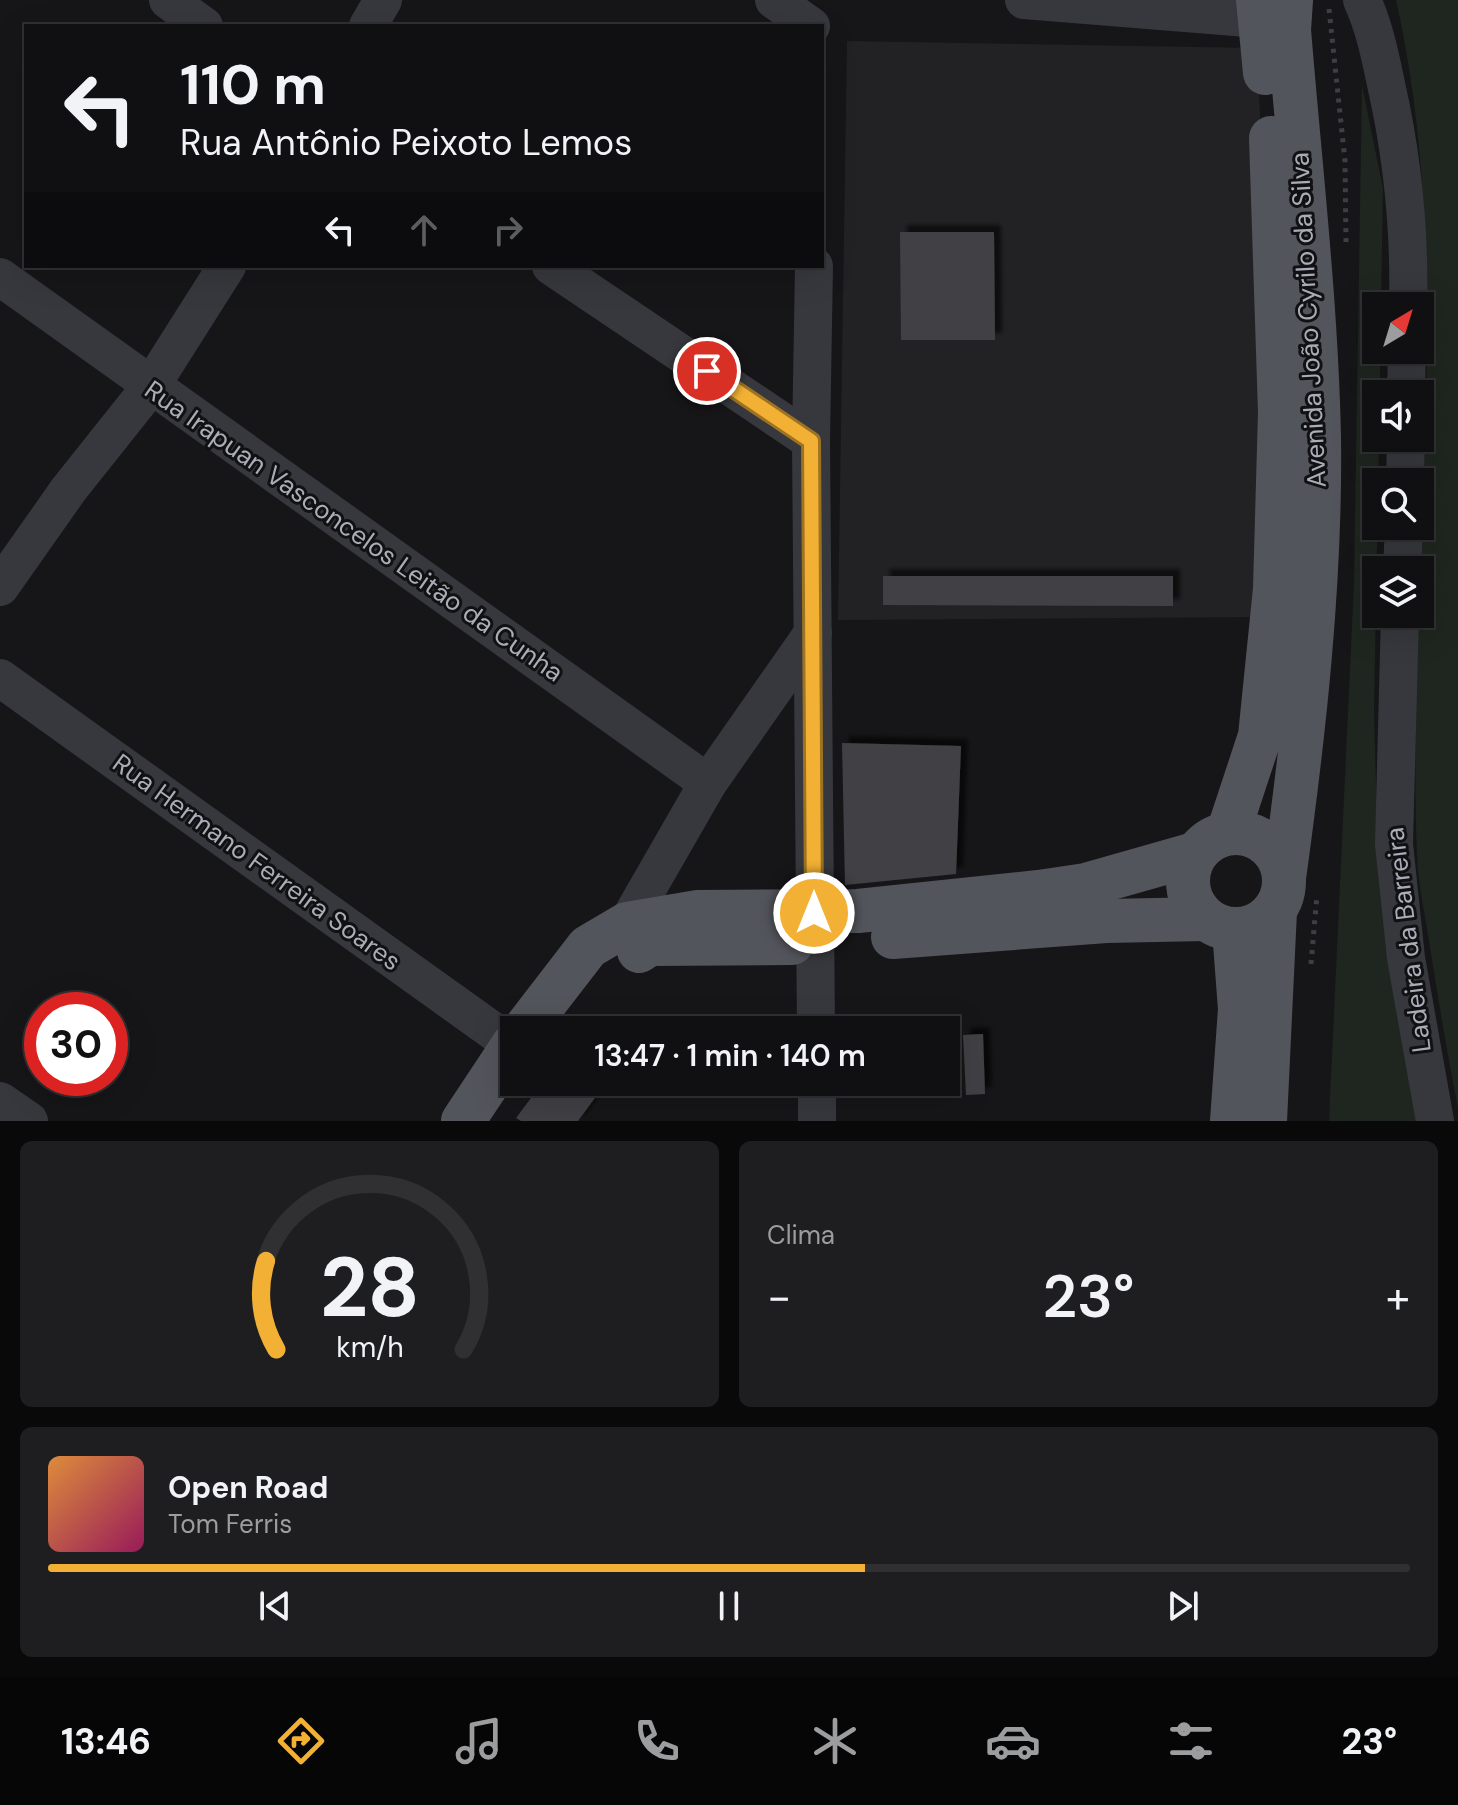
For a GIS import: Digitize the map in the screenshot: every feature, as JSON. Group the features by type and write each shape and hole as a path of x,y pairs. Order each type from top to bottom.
{"main road":[{"name":"Avenida João Cyrilo da Silva","path":"1232,1121 1240,1009 1219,924 1188,892 1187,875 1212,844 1260,736 1280,512 1270,6"},
{"name":"Avenida João Cyrilo da Silva","path":"1265,1121 1280,894 1295,797 1319,508 1317,389 1289,30 1270,6"},
{"path":"541,1016 588,947 627,924 698,912 815,928 1106,921 1257,925 1280,894 1280,861 1255,836 1212,844 1086,885 815,928 650,944 609,967 587,990 569,1016"},
{"path":"463,1121 500,1073"},
{"path":"497,1121 504,1096"}],"street":[{"path":"168,0 201,24"},
{"path":"369,24 383,0"},
{"path":"774,0 811,24"},
{"path":"814,24 816,0"},
{"path":"1024,0 1270,6"},
{"path":"1362,0 1379,50 1400,147 1409,218 1408,292"},
{"path":"0,587 69,489 151,386 226,268"},
{"path":"554,268 811,441"},
{"path":"814,268 811,441 816,1016"},
{"name":"Rua Irapuan Vasconcelos Leitão da Cunha","path":"0,277 708,783"},
{"name":"Ladeira da Barreira","path":"1400,628 1394,844 1406,958 1435,1121"},
{"path":"627,924 708,783 813,633"},
{"name":"Rua Hermano Ferreira Soares","path":"0,678 500,1036"},
{"path":"817,1096 817,1121"},
{"path":"0,1101 29,1121"}],"shaded area":[{"path":"1396,0 1458,0 1458,1108 1417,857 1415,751 1419,628 1434,628 1434,556 1421,556 1422,540 1434,540 1434,468 1424,468 1425,452 1434,452 1434,380 1426,380 1427,364 1434,364 1434,292 1426,292 1424,211 1414,104"},
{"path":"847,41 1257,48 1270,336 1260,617 838,620"},
{"path":"1362,85 1383,189 1381,292 1362,292 1362,364 1380,364 1380,380 1362,380 1362,452 1379,452 1378,468 1362,468 1362,540 1377,540 1377,556 1362,556 1362,628 1376,628 1377,820 1421,1121 1329,1121 1354,583"}],"building":[{"path":"900,232 994,232 995,340 901,340"},
{"path":"883,576 1173,576 1173,606 883,605"},
{"path":"842,743 961,746 956,874 845,885"},
{"path":"983,1034 985,1094 966,1095 963,1035"},
{"path":"532,1096 596,1096 578,1121 521,1121 516,1118"}],"route":[{"path":"707,371 811,441 814,913"}]}
